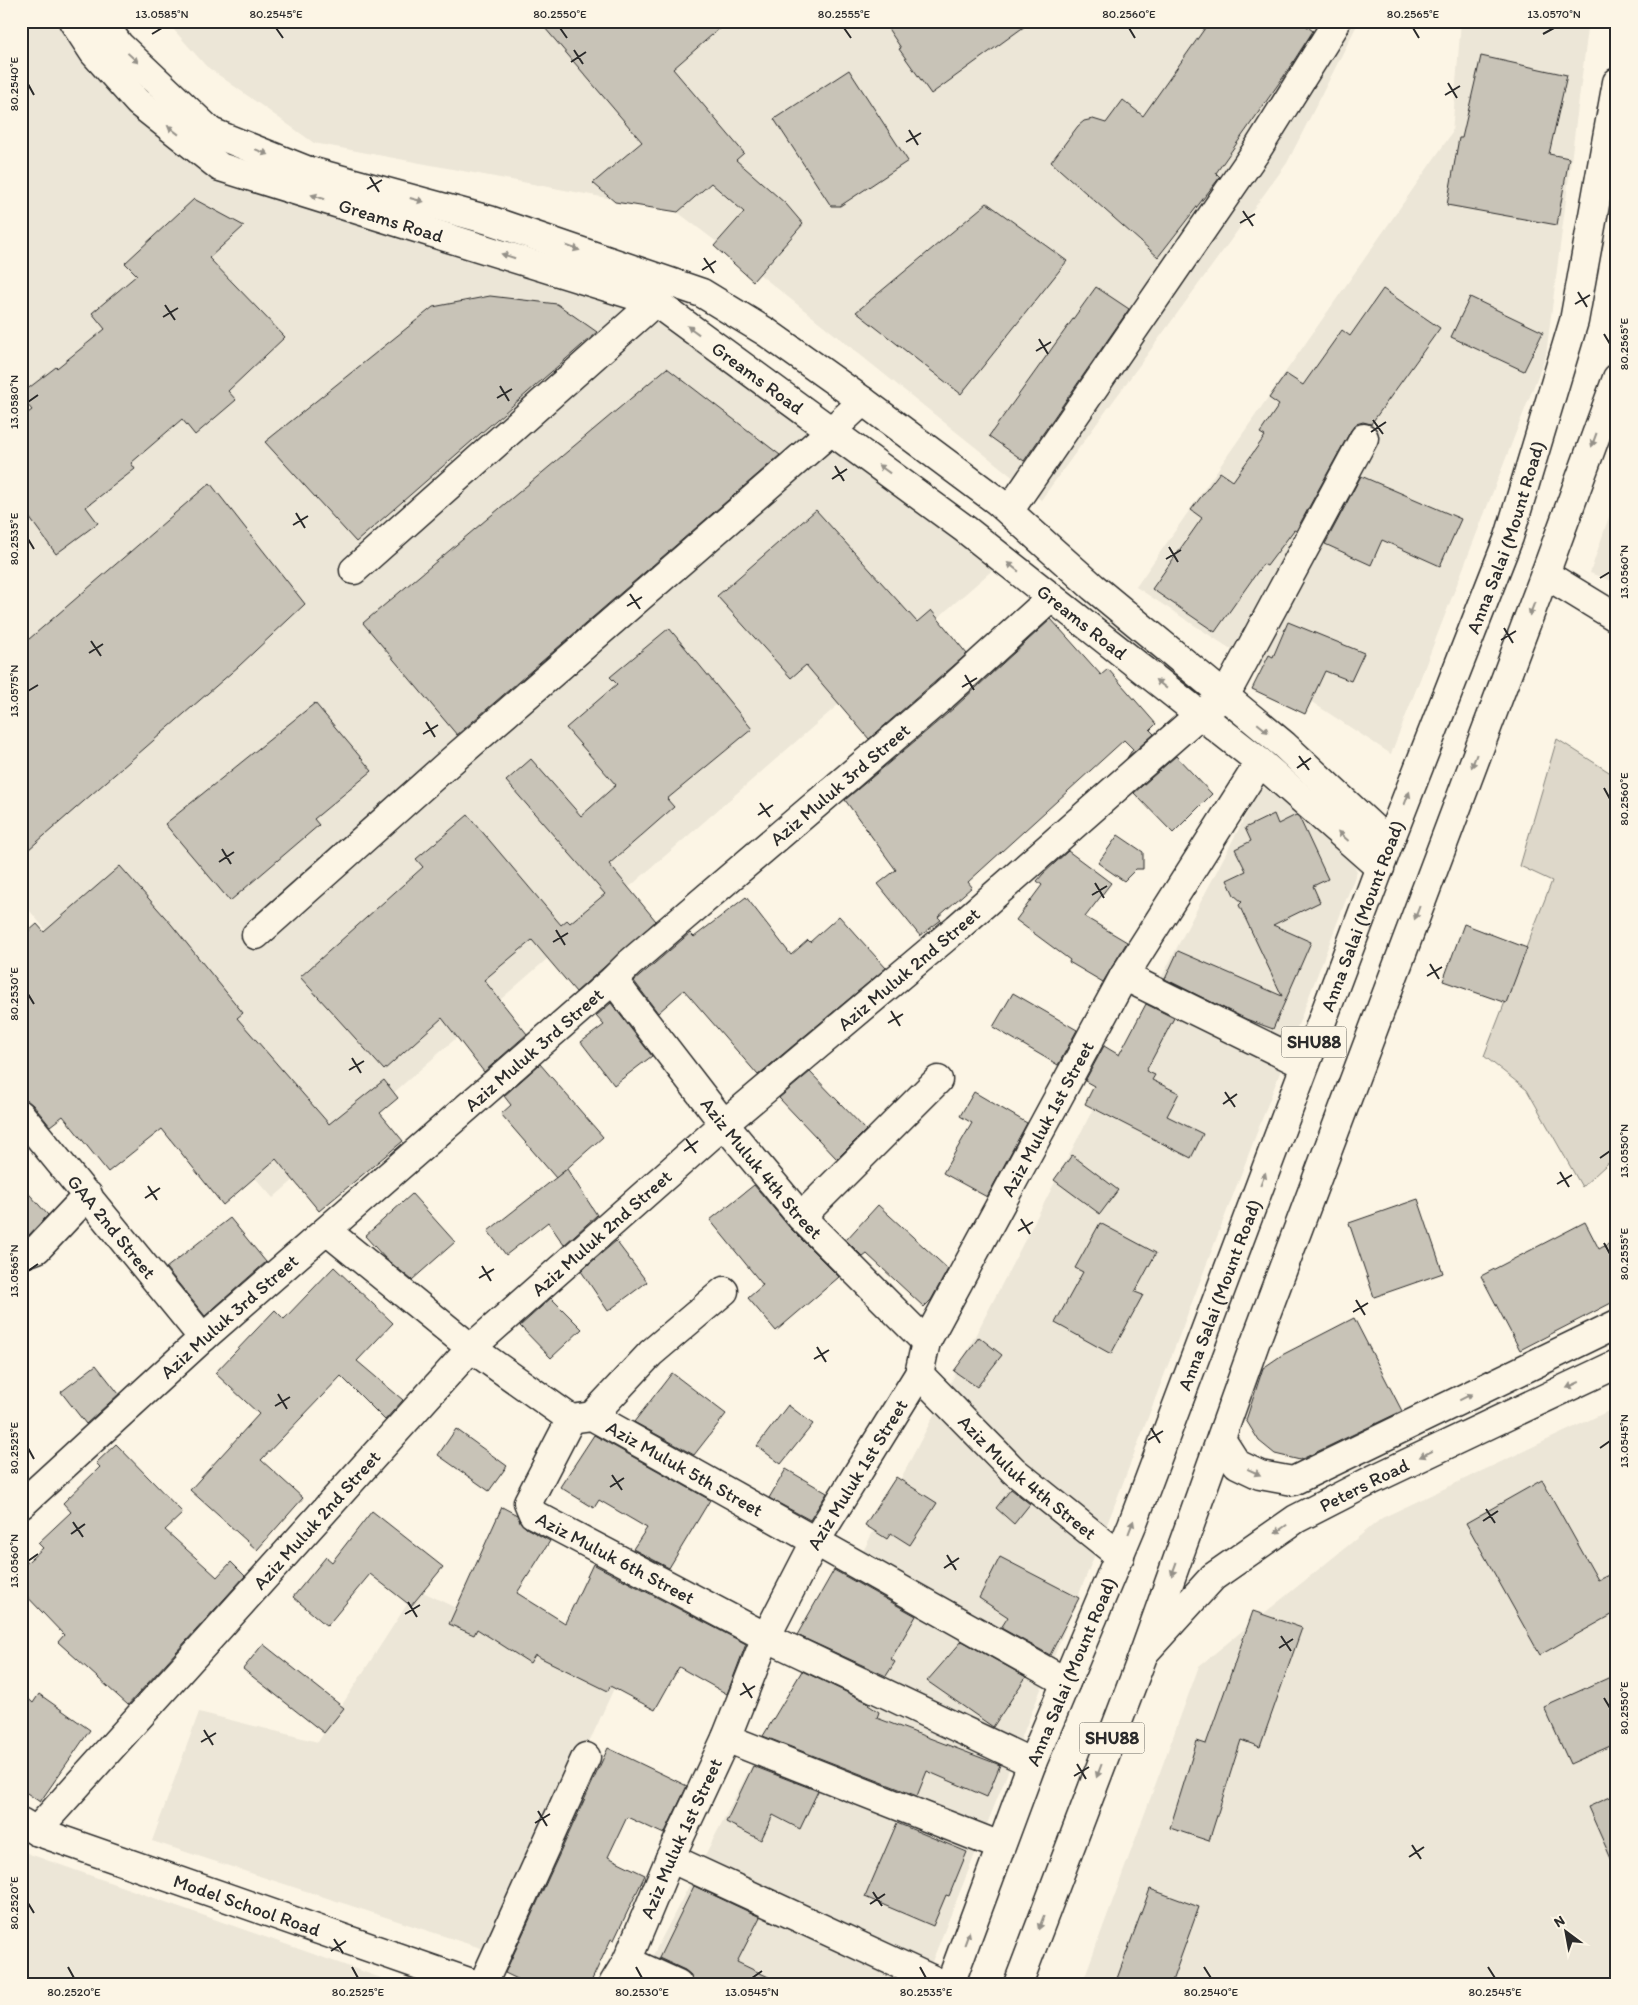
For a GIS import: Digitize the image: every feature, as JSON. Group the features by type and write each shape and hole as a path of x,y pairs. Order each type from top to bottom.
{"street":[{"name":"Greams Road","path":"73,21 94,53 138,102 220,167 655,302 965,529 1199,715 1385,856"},
{"name":"Greams Road","path":"102,21 119,45 211,132 306,170 489,220 702,293 766,332 863,401 1009,510 1093,587 1284,745 1385,856"},
{"path":"1009,510 1255,153 1335,25"},
{"name":"Anna Salai (Mount Road)","path":"950,1984 1032,1763 1120,1556 1305,1065 1509,537 1574,321 1609,174 1617,82"},
{"path":"354,570 655,302"},
{"name":"SHU88","path":"1018,1984 1144,1653 1258,1334 1545,574 1617,378"},
{"path":"256,935 449,763 832,431 863,401"},
{"path":"1225,696 1364,438"},
{"path":"1545,574 1617,618"},
{"name":"Aziz Muluk 3rd Street","path":"21,1505 203,1338 613,980 630,963 943,696 1051,598"},
{"name":"Aziz Muluk 2nd Street","path":"29,1826 471,1348 724,1124 957,928 1199,715 1225,696"},
{"name":"Aziz Muluk 1st Street","path":"613,1984 627,1961 670,1858 726,1738 766,1637 815,1542 918,1374 926,1342 1124,976 1260,762"},
{"path":"1124,976 1305,1065"},
{"name":"Aziz Muluk 4th Street","path":"613,980 724,1124 801,1217 926,1342"},
{"path":"801,1217 938,1080"},
{"name":"GAA 2nd Street","path":"21,1114 203,1338"},
{"path":"21,1255 37,1249 88,1195"},
{"name":"Aziz Muluk 5th Street","path":"327,1231 471,1348 581,1418 815,1542 1066,1682"},
{"path":"581,1418 651,1353 724,1291"},
{"name":"Peters Road","path":"1221,1439 1237,1464 1260,1475 1293,1481 1617,1324"},
{"name":"Peters Road","path":"1144,1653 1213,1577 1296,1519 1374,1479 1617,1364"},
{"name":"Aziz Muluk 4th Street","path":"918,1374 1014,1471 1120,1556"},
{"path":"1502,1380 1515,1412"},
{"name":"Aziz Muluk 6th Street","path":"581,1418 528,1502 534,1514 766,1637"},
{"path":"766,1637 1032,1763"},
{"path":"726,1738 1000,1846"},
{"path":"483,1984 586,1757"},
{"name":"Model School Road","path":"29,1826 474,1984"},
{"path":"670,1858 942,1984"},
{"path":"627,1961 678,1984"}],"shaded area":[{"path":"21,21 79,21 198,163 443,249 599,265 996,567 273,1198 171,1083 21,900"},
{"path":"166,21 1359,21 1287,163 1041,500 768,281 676,211 314,143 206,66"},
{"path":"1461,21 1589,21 1546,355 1391,754 1136,587 1452,133"},
{"path":"1617,493 1617,583 1590,573"},
{"path":"1557,739 1617,777 1617,1155 1582,1187 1527,1090 1484,1056 1552,881 1520,866"},
{"path":"1261,786 1341,844 1357,871 1113,1509 923,1984 638,1984"},
{"path":"1617,1407 1617,1984 1082,1984 1199,1666 1382,1518"},
{"path":"417,1589 615,1686 493,1952 152,1841 199,1712 318,1742"},
{"path":"21,1851 398,1984 21,1984"}],"building":[{"path":"539,21 728,21 673,69 744,153 736,160 786,204 803,224 753,281 714,246 744,212 711,183 678,212 615,202 593,183 642,142"},
{"path":"883,21 1032,21 931,94 899,49 901,48"},
{"path":"1210,21 1300,21 1313,31 1216,173 1220,177 1158,257 1051,162 1078,126 1084,121 1093,119 1106,123 1123,100 1143,116"},
{"path":"1481,56 1567,75 1549,154 1569,158 1557,225 1447,205 1459,138 1462,138"},
{"path":"849,70 908,161 840,206 831,206 774,119"},
{"path":"194,199 244,226 209,258 285,337 228,391 236,400 195,435 182,419 131,463 135,469 86,507 98,523 56,554 21,506 21,418 32,410 21,397 21,394 105,329 92,313 137,275 125,263"},
{"path":"987,203 1067,261 961,394 856,312"},
{"path":"1096,287 1129,309 1024,461 989,436"},
{"path":"1383,289 1440,328 1371,424 1363,422 1356,424 1351,430 1296,531 1294,530 1267,566 1263,564 1215,632 1152,589 1202,518 1191,510 1220,472 1233,481 1265,436 1260,433 1279,405 1269,398 1286,374 1303,385 1342,330 1350,336"},
{"path":"490,296 557,304 597,332 356,542 265,442 433,307"},
{"path":"1470,297 1543,332 1524,371 1451,337"},
{"path":"667,368 780,455 457,735 363,623"},
{"path":"1361,476 1461,519 1440,566 1382,540 1371,565 1325,544"},
{"path":"210,483 305,604 239,666 21,856 21,646"},
{"path":"816,510 917,622 931,610 967,654 869,739 806,665 791,678 717,596"},
{"path":"1051,619 1101,675 1108,669 1156,724 1150,730 1154,734 1127,758 1133,749 1124,740 968,882 972,887 938,917 941,920 920,936 878,884 896,870 845,800 954,708"},
{"path":"1288,622 1364,653 1351,681 1325,671 1305,714 1252,689 1269,655 1273,657"},
{"path":"669,628 752,729 667,799 674,807 609,864 656,921 576,992 532,940 484,980 527,1034 484,1072 442,1018 384,1070 300,977 423,867 416,859 468,815 561,925 567,920 570,923 605,894 506,781 531,759 581,816 616,785 566,728 617,684 610,677"},
{"path":"315,703 372,771 314,819 319,825 230,901 165,824"},
{"path":"1176,756 1212,794 1173,833 1134,793"},
{"path":"1274,814 1278,824 1296,815 1299,817 1328,879 1313,886 1320,902 1273,925 1311,942 1273,1029 1246,1019 1165,979 1178,951 1282,996 1239,905 1242,902 1234,895 1227,880 1246,871 1235,849 1251,841 1245,828"},
{"path":"1118,835 1143,852 1143,869 1136,869 1124,881 1098,863"},
{"path":"1068,851 1111,883 1085,917 1127,942 1103,982 1069,962 1070,960 1016,920 1042,885 1037,881"},
{"path":"120,866 171,924 243,1013 237,1018 329,1124 384,1080 398,1098 380,1113 403,1141 319,1211 276,1159 223,1205 162,1129 108,1172 63,1116 50,1126 33,1105 21,1095 21,938 37,924 44,932"},
{"path":"746,897 791,955 808,940 810,942 839,916 886,968 758,1075 684,990 658,1013 634,981 690,933 694,937"},
{"path":"1464,924 1527,948 1506,1003 1443,981"},
{"path":"1013,993 1077,1030 1058,1065 993,1027"},
{"path":"611,1003 652,1056 614,1085 581,1042 604,1025 596,1016"},
{"path":"1146,1004 1174,1018 1146,1071 1155,1075 1152,1080 1179,1093 1167,1116 1203,1134 1191,1158 1085,1104 1094,1086 1085,1081 1104,1046 1119,1055"},
{"path":"540,1064 603,1137 556,1178 501,1114 511,1105 504,1096"},
{"path":"810,1072 866,1130 837,1159 779,1098"},
{"path":"974,1092 1027,1123 987,1197 943,1173 972,1123 960,1116"},
{"path":"1072,1155 1118,1190 1100,1214 1054,1180"},
{"path":"567,1169 597,1215 564,1245 548,1222 506,1255 488,1231"},
{"path":"21,1185 48,1215 28,1236 21,1238"},
{"path":"754,1185 790,1228 839,1277 776,1331 748,1298 763,1285 710,1220"},
{"path":"412,1194 455,1242 412,1280 385,1258 365,1236"},
{"path":"1418,1199 1443,1273 1374,1297 1349,1223"},
{"path":"878,1205 948,1269 931,1300 924,1307 867,1254 863,1257 846,1240"},
{"path":"230,1218 266,1262 205,1316 166,1268"},
{"path":"1585,1222 1599,1249 1617,1239 1617,1300 1520,1350 1481,1276"},
{"path":"1100,1223 1156,1253 1135,1292 1143,1295 1111,1354 1055,1323 1083,1272 1075,1268"},
{"path":"616,1241 647,1282 608,1311 581,1271"},
{"path":"334,1267 393,1323 357,1361 403,1400 385,1420 341,1376 261,1460 303,1498 257,1550 190,1490 259,1414 215,1373 275,1310 284,1319"},
{"path":"551,1298 582,1329 551,1358 520,1326"},
{"path":"1354,1318 1402,1411 1300,1460 1275,1454 1259,1441 1246,1420 1263,1368 1282,1355"},
{"path":"979,1337 1002,1355 977,1387 954,1371"},
{"path":"96,1365 119,1394 86,1424 61,1392"},
{"path":"672,1373 726,1414 694,1455 634,1422"},
{"path":"788,1405 813,1424 781,1464 757,1446"},
{"path":"456,1429 507,1466 489,1491 438,1455"},
{"path":"594,1435 710,1500 669,1568 633,1549 647,1528 599,1500 594,1508 560,1487"},
{"path":"116,1444 183,1513 165,1530 217,1577 231,1562 245,1576 128,1705 58,1642 64,1635 21,1590 21,1568 43,1548 38,1543 71,1512 63,1503 100,1467 96,1463"},
{"path":"786,1469 827,1493 810,1520 769,1498"},
{"path":"896,1477 937,1503 910,1545 891,1533 887,1539 865,1525"},
{"path":"1542,1480 1598,1580 1617,1571 1617,1612 1540,1655 1466,1523"},
{"path":"1011,1489 1030,1504 1014,1524 996,1508"},
{"path":"502,1507 517,1515 526,1528 550,1541 517,1593 565,1623 593,1564 746,1644 727,1694 679,1667 655,1710 610,1686 608,1691 535,1655 530,1663 477,1629 474,1635 449,1624"},
{"path":"372,1511 443,1567 411,1606 370,1574 327,1626 293,1597 326,1557 332,1562"},
{"path":"1000,1557 1079,1598 1050,1655 1001,1628 1008,1617 979,1598"},
{"path":"834,1570 916,1616 891,1659 895,1662 886,1676 797,1635"},
{"path":"1253,1611 1302,1628 1260,1747 1241,1740 1209,1841 1170,1828 1197,1741 1206,1744"},
{"path":"962,1641 1026,1677 993,1727 927,1681"},
{"path":"263,1644 344,1708 324,1733 243,1669"},
{"path":"802,1671 869,1703 868,1705 879,1712 877,1718 1000,1765 987,1797 927,1771 917,1796 763,1736"},
{"path":"1617,1674 1617,1743 1570,1764 1544,1707"},
{"path":"21,1692 33,1703 39,1694 90,1730 40,1802 21,1789"},
{"path":"608,1748 687,1786 664,1834 627,1817 608,1857 645,1875 614,1940 611,1939 590,1984 528,1984 505,1973"},
{"path":"753,1766 818,1791 800,1829 773,1815 761,1840 726,1822"},
{"path":"1617,1794 1617,1872 1588,1807"},
{"path":"897,1823 967,1852 949,1896 946,1895 933,1926 865,1897"},
{"path":"694,1886 760,1917 737,1962 783,1984 693,1984 691,1975 685,1970 659,1958"},
{"path":"1150,1889 1199,1907 1171,1984 1115,1984"}]}
